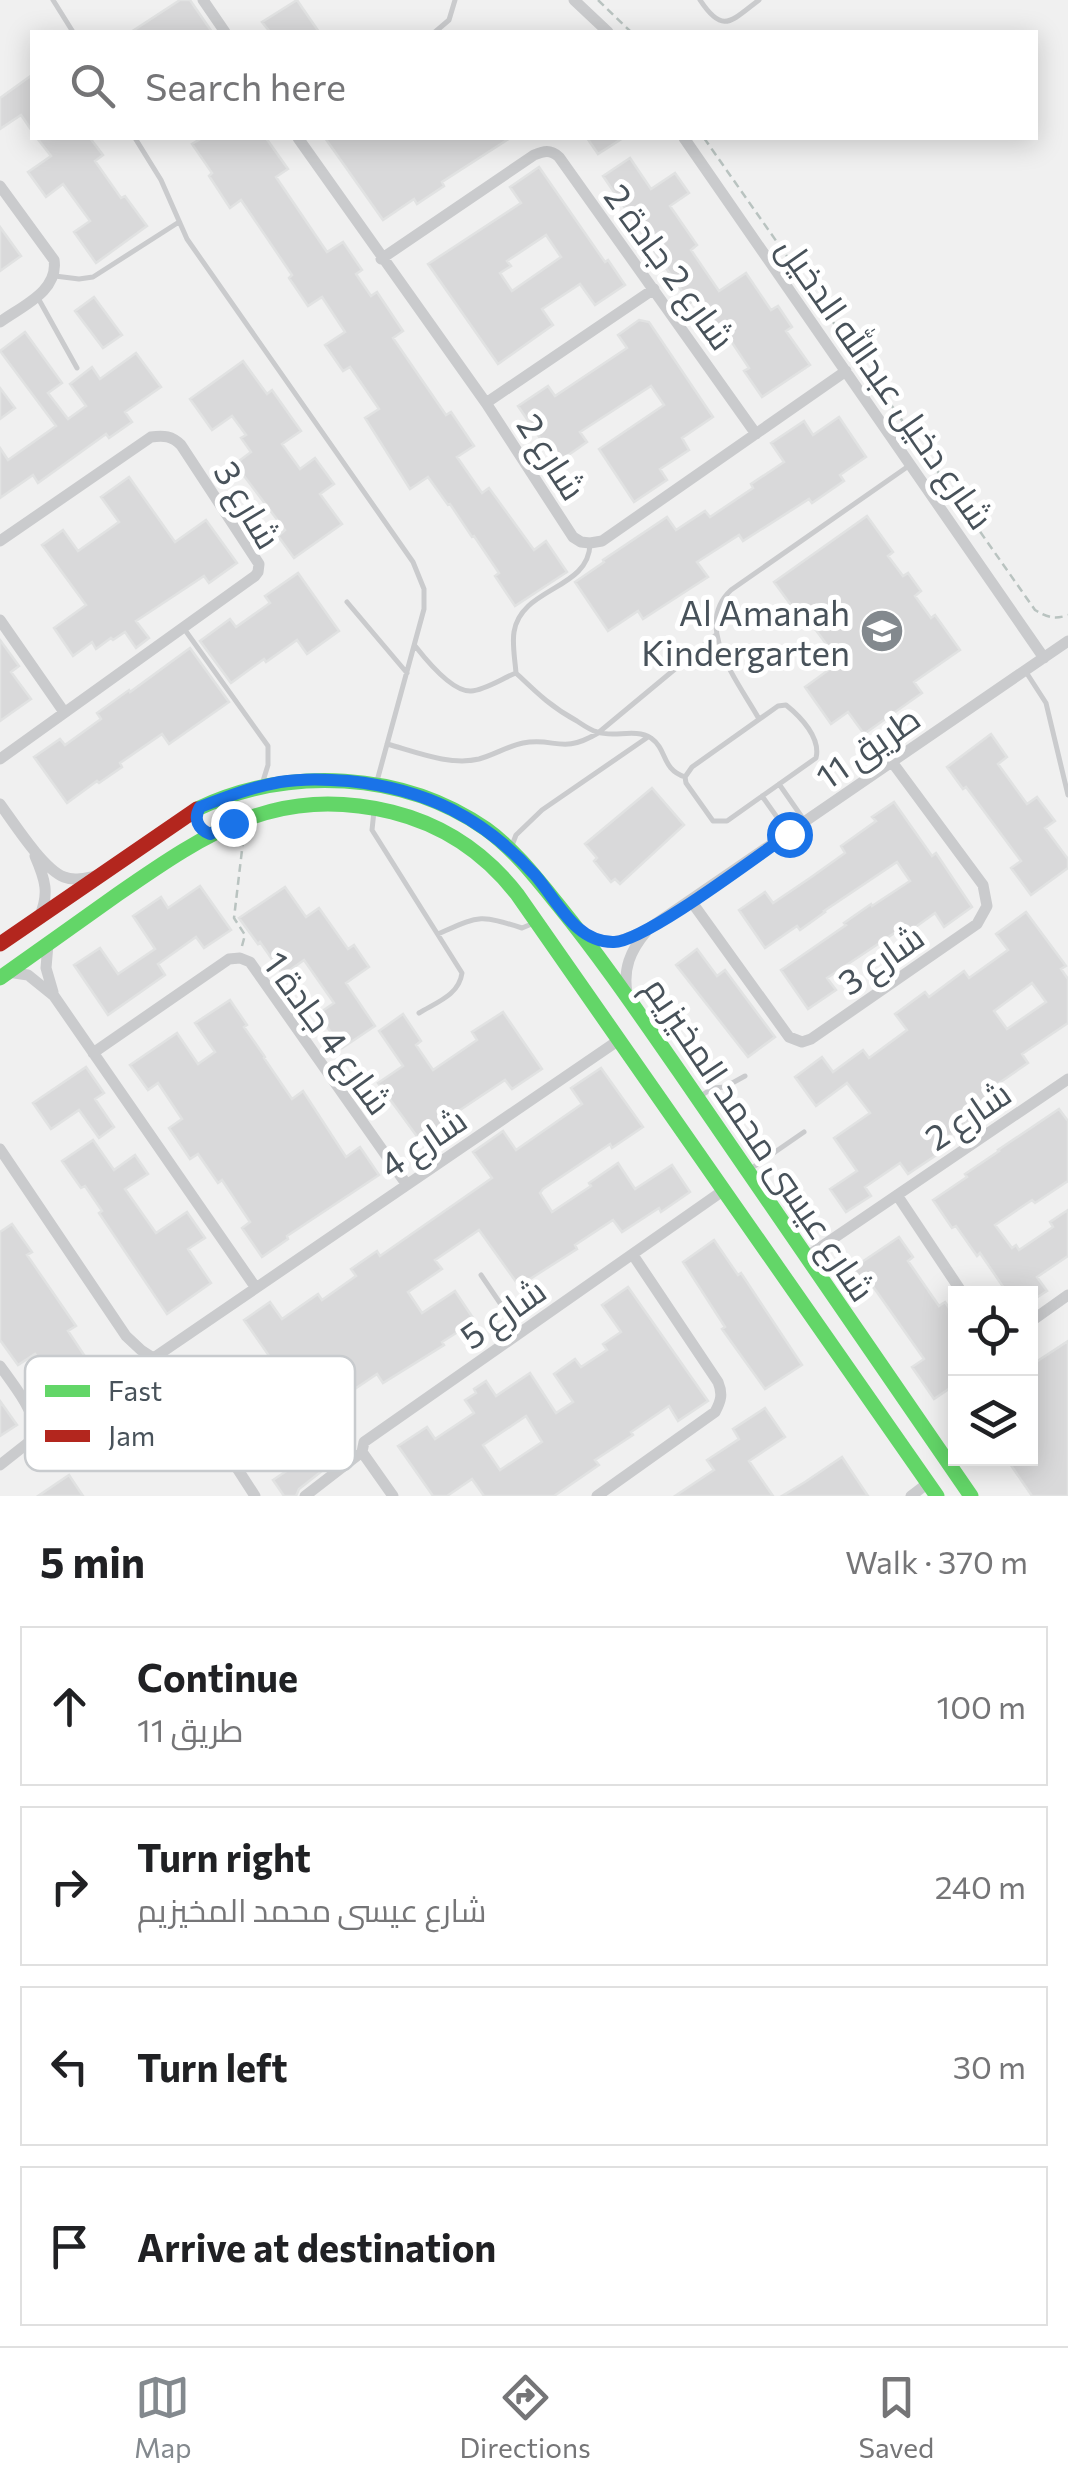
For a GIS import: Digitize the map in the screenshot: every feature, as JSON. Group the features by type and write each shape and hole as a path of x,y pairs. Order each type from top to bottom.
{"street":[{"path":"203,0 225,30"},
{"path":"574,0 606,30"},
{"name":"شارع 2","path":"299,140 486,403 573,537 581,542 602,542 846,371"},
{"name":"شارع دخيل عبدالله الدخيل","path":"685,140 1044,658"},
{"name":"شارع 2 جادة 2","path":"382,259 534,155 549,151 559,157 756,434"},
{"path":"0,186 54,260 55,276 49,286 0,322"},
{"path":"486,403 654,289"},
{"name":"شارع 3","path":"0,541 150,437 163,435 182,445 259,564 255,576 0,759"},
{"path":"0,620 64,712"},
{"name":"طريق 11","path":"579,930 595,939 614,942 648,929 1068,641"},
{"name":"شارع 3","path":"692,901 789,1037 807,1041 826,1029 977,924 986,906 984,885 892,762"},
{"name":"شارع عيسى محمد المخيزيم","path":"0,944 200,807 261,786 310,779 376,784 438,802 489,832 510,851 579,930 971,1496"},
{"name":"شارع عيسى محمد المخيزيم","path":"4,975 179,852 245,818 311,802 374,808 422,820 449,832 489,862 536,922 933,1490"},
{"path":"0,804 48,866 67,878 98,876"},
{"path":"200,807 197,823 210,834"},
{"path":"161,832 177,836 179,852"},
{"path":"32,848 46,884 39,917"},
{"path":"628,999 628,960 648,929"},
{"path":"48,944 46,968 54,996"},
{"name":"شارع 4 جادة 1","path":"93,1052 229,958 250,962 406,1185"},
{"path":"4,975 28,975 54,996 256,1288"},
{"name":"شارع 4","path":"155,1356 619,1040"},
{"path":"656,1092 665,1096 674,1093 682,1076"},
{"name":"شارع 2","path":"806,1257 1068,1079"},
{"path":"682,1130 690,1114 707,1113"},
{"path":"0,1149 126,1336 152,1356"},
{"name":"شارع 5","path":"355,1458 362,1452 364,1442 724,1190"},
{"path":"897,1195 958,1286"},
{"path":"597,1496 716,1412 721,1403 718,1382 632,1256"},
{"path":"1038,1316 1068,1295"},
{"path":"0,1366 25,1402"},
{"path":"0,1464 25,1445"},
{"path":"362,1452 394,1496"},
{"path":"239,1471 255,1496"},
{"name":"شارع 5","path":"306,1496 338,1471"},
{"path":"911,1496 933,1490"}],"lane":[{"path":"53,0 71,30"},
{"path":"437,30 449,20 455,0"},
{"path":"700,0 710,16 725,22 760,0"},
{"path":"136,140 161,180 187,239 418,570 425,599 376,784"},
{"path":"55,276 93,277 179,222"},
{"path":"37,296 77,368"},
{"path":"759,719 716,635 721,602 732,590 910,464"},
{"path":"590,544 586,564 579,572 527,607 518,618 514,633 516,673 552,708 598,733 649,737 658,745 667,766 686,777"},
{"path":"347,602 407,674"},
{"path":"184,627 268,746 268,765 261,786"},
{"path":"388,744 442,758 477,760 526,742 564,746 582,743 716,635"},
{"path":"414,645 435,670 460,690 474,691 516,673"},
{"path":"1026,670 1046,702 1068,795"},
{"path":"786,704 818,745 816,758 726,821 713,821 686,777 692,767 759,719 786,704"},
{"path":"510,851 516,835 542,810 649,737"},
{"path":"779,784 806,823"},
{"path":"762,796 789,834"},
{"path":"374,808 372,830 462,973 456,990 419,1013"},
{"path":"438,934 477,917 522,928 536,922"},
{"path":"696,1098 745,1076"},
{"path":"747,1171 804,1132"},
{"path":"481,1276 520,1333"}],"path":[{"path":"598,0 629,30"},
{"path":"705,140 1035,610 1048,617 1068,615"},
{"path":"240,958 245,935 234,918 245,818"}],"building":[{"path":"180,0 190,0 211,30 134,30"},
{"path":"297,0 318,30 268,30 262,22"},
{"path":"30,76 30,128 21,115 0,129 0,98"},
{"path":"39,140 92,140 103,155 95,161 147,226 96,263 74,232 90,221 63,184 46,197 28,172 51,156"},
{"path":"199,140 267,140 288,169 276,177 327,252 343,242 362,270 356,274 371,296 377,292 403,331 393,338 446,415 451,412 474,446 457,457 482,493 489,488 534,550 546,541 567,572 515,606 495,576 499,573 428,477 410,489 365,418 379,409 350,367 343,371 325,345 345,332 322,297 308,306 289,278 292,275 241,200 230,208 192,144"},
{"path":"326,140 507,140 442,182 444,186 417,204 414,199 383,220"},
{"path":"588,140 620,140 598,154"},
{"path":"630,158 651,189 675,173 689,193 670,206 697,245 691,250 719,291 746,273 771,310 778,306 792,327 786,331 810,365 762,397 744,371 749,368 721,326 717,329 697,298 690,303 603,176"},
{"path":"539,167 625,285 595,305 580,284 542,309 553,325 498,364 428,264 521,203 510,187","holes":["546,235 561,257 512,291 500,273 511,266 507,261"]},
{"path":"0,227 21,256 0,271"},
{"path":"94,297 122,335 103,348 75,311"},
{"path":"639,320 649,322 713,417 682,438 689,450 660,469 667,480 634,502 599,449 664,405 651,386 580,432 587,442 557,463 518,406 548,386 555,396 627,348 618,335"},
{"path":"25,332 62,383 48,393 68,419 86,406 70,384 92,367 100,379 136,353 161,387 125,412 132,422 109,438 106,434 38,483 33,475 0,498 0,448 8,460 56,426 0,351"},
{"path":"243,361 267,394 272,390 301,431 282,444 300,469 315,458 334,484 320,494 342,524 294,558 278,536 285,530 235,464 251,452 241,438 246,435 232,416 212,430 190,399"},
{"path":"0,388 15,408 0,419"},
{"path":"839,417 866,457 840,475 844,481 743,541 739,535 697,562 708,577 643,619 638,611 608,631 575,582 667,517 676,530 705,511 710,517 784,462 771,443 804,421 813,435"},
{"path":"129,477 175,542 206,520 237,563 209,583 204,576 136,621 149,638 136,648 125,632 96,649 92,642 73,656 54,628 86,605 42,545 63,530 78,551 119,522 101,497"},
{"name":"Al Amanah Kindergarten","path":"867,516 893,552 888,556 921,591 915,596 931,618 935,615 960,650 914,682 922,693 864,734 848,712 831,724 805,687 834,666 822,649 827,645 774,582"},
{"path":"298,573 339,631 307,654 297,640 231,683 200,641 230,619 236,627 270,603 265,596"},
{"path":"0,640 19,666 11,672 31,699 0,721"},
{"path":"190,648 229,702 169,744 162,734 120,763 122,767 67,803 34,757 60,739 65,745 101,719 97,713"},
{"path":"991,734 1007,757 998,764 1027,804 1037,797 1055,821 1045,828 1068,859 1068,868 1031,895 1011,868 1021,861 947,767"},
{"path":"652,788 684,825 620,884 615,879 611,882 585,844"},
{"path":"894,802 932,856 936,853 972,907 944,927 935,913 903,936 899,930 827,978 836,990 808,1009 781,970 871,904 910,881 897,862 800,930 797,926 765,948 739,910 765,892 773,903 810,878 845,853 841,846 876,821 872,817"},
{"path":"200,886 231,930 204,948 196,937 158,964 165,975 108,1015 74,965 100,948 118,974 155,949 133,916 161,897 168,908"},
{"path":"285,887 306,917 319,908 348,949 354,945 369,967 346,983 375,1026 342,1048 318,1014 334,1003 304,960 283,975 239,918"},
{"path":"1026,912 1066,966 1061,969 1068,979 1068,1023 1022,1054 1028,1063 986,1092 994,1103 933,1147 938,1154 908,1174 900,1163 865,1187 871,1196 846,1212 830,1189 857,1171 834,1138 870,1113 847,1083 816,1106 795,1077 822,1057 833,1072 863,1050 869,1058 907,1030 895,1014 925,992 929,997 964,971 969,978 1008,950 996,934","holes":["1032,983 1046,1002 1007,1029 994,1011"]},
{"path":"697,949 717,976 725,970 775,1037 748,1057 676,965"},
{"path":"230,1000 292,1099 303,1091 346,1157 360,1147 379,1175 262,1257 242,1228 250,1222 222,1180 218,1183 198,1154 190,1159 169,1128 182,1119 158,1083 148,1090 130,1065 177,1033 198,1064 215,1052 195,1023"},
{"path":"503,1012 542,1069 512,1089 505,1080 457,1112 462,1119 424,1146 378,1083 403,1066 379,1031 403,1014 421,1041 416,1045 433,1070 477,1040 472,1032"},
{"path":"86,1067 104,1093 95,1099 114,1127 99,1138 79,1110 51,1129 33,1103"},
{"path":"601,1068 643,1127 543,1189 540,1193 552,1212 618,1163 635,1189 672,1165 690,1192 622,1232 613,1220 575,1245 577,1249 519,1286 479,1230 435,1260 442,1269 408,1292 422,1313 455,1291 475,1321 383,1383 377,1374 355,1389 355,1356 269,1356 244,1320 270,1302 282,1319 318,1294 322,1300 356,1276 351,1269 377,1251 380,1256 492,1178 473,1152 503,1131 516,1150 582,1104 571,1088"},
{"path":"1059,1109 1068,1121 1068,1181 995,1225 1012,1248 1016,1245 1019,1250 1053,1227 1050,1222 1068,1210 1068,1256 1037,1277 1047,1291 1038,1297 1038,1286 1003,1286 980,1253 977,1256 956,1226 952,1228 933,1200"},
{"path":"93,1140 114,1170 135,1155 148,1174 125,1189 156,1233 187,1212 205,1238 188,1249 211,1283 167,1314 85,1186 81,1188 62,1161"},
{"path":"12,1224 32,1252 27,1255 76,1326 68,1331 85,1356 35,1354 25,1356 18,1365 0,1340 0,1232"},
{"path":"899,1237 913,1257 908,1261 939,1306 945,1302 948,1306 948,1389 934,1399 912,1367 924,1359 872,1285 867,1288 853,1268"},
{"path":"714,1240 738,1275 741,1273 802,1365 765,1389 722,1329 725,1327 683,1262"},
{"path":"628,1287 708,1401 678,1421 669,1406 595,1460 599,1465 554,1496 484,1496 472,1479 447,1496 433,1496 398,1446 427,1427 435,1439 474,1413 465,1400 486,1381 496,1396 530,1373 556,1413 573,1402 554,1374 575,1359 581,1367 607,1350 603,1344 621,1332 602,1305","holes":["526,1416 542,1442 500,1470 483,1445"]},
{"path":"1068,1341 1068,1496 1032,1496 1011,1466 1038,1466 1038,1361"},
{"path":"0,1401 17,1425 0,1436"},
{"path":"765,1408 785,1437 749,1461 773,1496 675,1496 714,1470 707,1460 739,1439 733,1429"},
{"path":"842,1457 868,1496 782,1496 805,1482"},
{"path":"286,1471 322,1471 296,1496 284,1496 273,1480"},
{"path":"69,1475 83,1496 38,1496"}],"traffic: fast":[{"path":"197,809 269,786 344,781 419,795 486,829 506,846 559,906 620,987 971,1496"},
{"path":"0,978 151,871 214,833 246,819 279,809 351,805 392,812 446,833 477,853 517,894 937,1496"}],"traffic: jam":[{"path":"0,944 197,809"}],"place":[{"name":"Al Amanah Kindergarten","path":"882,631"}],"route":[{"path":"233,823 210,834 197,823 197,812 200,807 237,793 288,781 342,781 406,791 438,802 489,832 534,874 579,930 604,942 622,941 648,929 789,834"}]}
